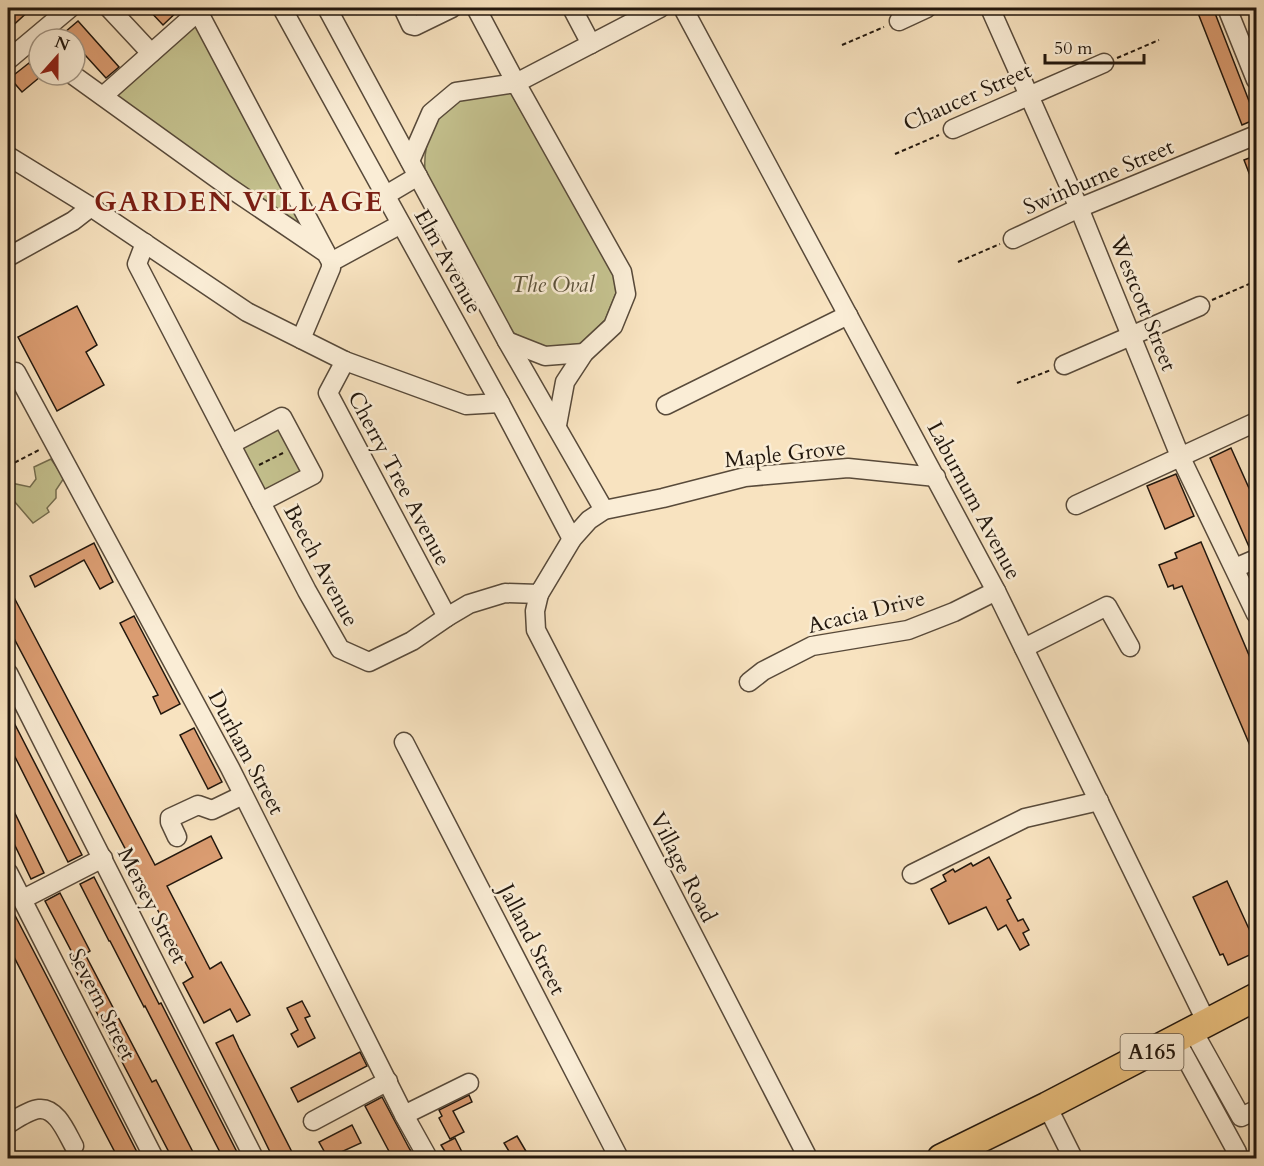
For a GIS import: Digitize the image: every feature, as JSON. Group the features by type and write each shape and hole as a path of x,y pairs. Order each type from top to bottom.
{"highway":[{"name":"A165","path":"941,1158 1257,997"}],"street":[{"path":"52,27 70,8"},
{"path":"109,8 151,53"},
{"name":"Elm Avenue","path":"282,8 500,403 572,539"},
{"name":"Elm Avenue","path":"327,8 507,341 604,510"},
{"path":"403,8 411,25 415,26 452,8"},
{"path":"476,8 622,272 626,294 613,326 584,353 565,382 557,425"},
{"path":"572,8 591,44"},
{"path":"386,195 414,169 431,113 456,92 516,83 660,8"},
{"name":"Laburnum Avenue","path":"683,8 996,591 1099,801 1192,1031"},
{"path":"899,21 927,8"},
{"name":"Westcott Street","path":"990,8 1079,208 1180,456 1257,614"},
{"path":"1227,8 1257,80"},
{"path":"103,96 196,12 205,23 328,258 331,268 301,339"},
{"path":"8,60 27,50"},
{"name":"Chaucer Street","path":"953,129 1104,63"},
{"path":"87,85 328,258"},
{"name":"Swinburne Street","path":"1013,238 1079,208 1257,135"},
{"path":"8,156 91,207 247,312 345,361 466,405 500,403"},
{"path":"8,258 73,221 91,207"},
{"path":"328,258 401,224"},
{"name":"Beech Avenue","path":"145,243 137,264 340,649 369,662 412,641 469,604 505,593 539,594"},
{"path":"1064,365 1200,306"},
{"path":"666,405 849,315"},
{"path":"507,341 544,357 584,353"},
{"name":"Cherry Tree Avenue","path":"345,361 328,393 447,617"},
{"name":"Durham Street","path":"16,372 243,795 428,1158"},
{"path":"231,444 282,417 313,475 261,502"},
{"path":"1076,505 1257,422"},
{"name":"Maple Grove","path":"604,510 745,477 848,468 936,477"},
{"path":"539,594 572,539 589,520 604,510"},
{"path":"1235,568 1257,559"},
{"name":"Acacia Drive","path":"749,681 763,671 812,646 908,630 954,612 996,591"},
{"name":"Village Road","path":"539,594 535,611 536,630 807,1158"},
{"path":"1024,648 1107,606 1130,647"},
{"name":"Mersey Street","path":"8,673 254,1158"},
{"name":"Jalland Street","path":"404,742 619,1158"},
{"path":"177,837 170,822 171,818 198,806 212,810 243,795"},
{"path":"912,874 1025,818 1099,801"},
{"path":"23,899 103,858"},
{"name":"Severn Street","path":"8,872 154,1158"},
{"path":"1192,1031 1241,1117 1257,1110"},
{"path":"1192,1031 1237,1152"},
{"path":"313,1121 388,1081"},
{"path":"404,1114 469,1083"},
{"path":"1047,1106 1074,1158"},
{"path":"8,1124 39,1109 48,1111 56,1117 74,1146"}],"path":[{"path":"842,45 899,21"},
{"path":"1104,63 1159,40"},
{"name":"Chaucer Street","path":"895,154 953,129"},
{"name":"Swinburne Street","path":"958,262 1013,238"},
{"path":"1200,306 1257,281"},
{"path":"1017,383 1064,365"},
{"path":"8,466 54,442"},
{"path":"246,472 297,446"}],"green space":[{"path":"196,22 307,235 113,94"},
{"name":"The Oval","path":"510,92 614,273 616,293 605,320 580,344 542,347 511,332 425,170 428,140 442,113 458,101"},
{"path":"279,426 303,472 264,492 240,447"},
{"path":"51,459 64,478 56,490 56,498 47,508 49,512 33,523 8,494 11,483 30,487 36,479 34,467"}],"building":[{"path":"8,8 32,8 8,30"},
{"path":"147,8 181,8 163,25"},
{"path":"1196,8 1213,8 1256,119 1242,125"},
{"path":"78,21 83,27 71,27"},
{"path":"87,31 119,67 106,78 87,57"},
{"path":"27,65 28,87 22,92 10,78"},
{"path":"1257,155 1257,191 1256,191 1244,160"},
{"path":"77,306 97,345 86,352 104,385 57,411 18,337"},
{"path":"1231,448 1257,506 1257,548 1250,549 1210,458"},
{"path":"1176,474 1194,516 1165,529 1147,486"},
{"path":"1201,542 1257,674 1257,762 1182,586 1174,589 1173,585 1168,587 1159,565 1177,558 1175,553"},
{"path":"94,543 113,582 100,589 84,560 35,587 30,576"},
{"path":"8,586 155,865 211,836 222,858 167,886 210,969 221,962 250,1015 237,1022 230,1009 204,1023 183,983 193,977 8,627"},
{"path":"134,616 180,704 161,714 153,697 158,695 120,623"},
{"path":"8,711 82,855 68,862 8,743"},
{"path":"194,728 222,782 208,789 180,735"},
{"path":"8,799 44,873 31,879 8,831"},
{"path":"989,857 1011,898 1007,900 1018,921 1023,919 1029,930 1023,933 1029,945 1020,950 1006,925 998,930 986,907 949,924 931,889 946,881 943,875 953,869 955,872 971,863 973,866"},
{"path":"94,877 240,1158 223,1158 109,941 80,884"},
{"path":"1227,881 1255,942 1250,944 1254,953 1228,965 1223,954 1220,955 1193,897"},
{"path":"60,893 90,951 85,954 152,1082 156,1080 196,1158 172,1158 107,1033 72,963 77,962 45,901"},
{"path":"8,902 140,1158 118,1158 64,1055 8,945"},
{"path":"302,1001 310,1016 305,1018 315,1038 298,1047 291,1034 298,1030 287,1008"},
{"path":"233,1035 295,1158 273,1158 216,1043"},
{"path":"360,1052 367,1066 298,1102 291,1088"},
{"path":"469,1095 472,1102 453,1111 464,1132 450,1139 439,1118 442,1116 439,1110"},
{"path":"382,1097 415,1158 389,1158 392,1157 365,1106"},
{"path":"352,1125 361,1143 328,1158 319,1142"},
{"path":"517,1136 530,1158 513,1158 504,1143"},
{"path":"455,1138 465,1158 449,1158 441,1145"}],"district":[{"name":"GARDEN VILLAGE","path":"239,201"}]}
